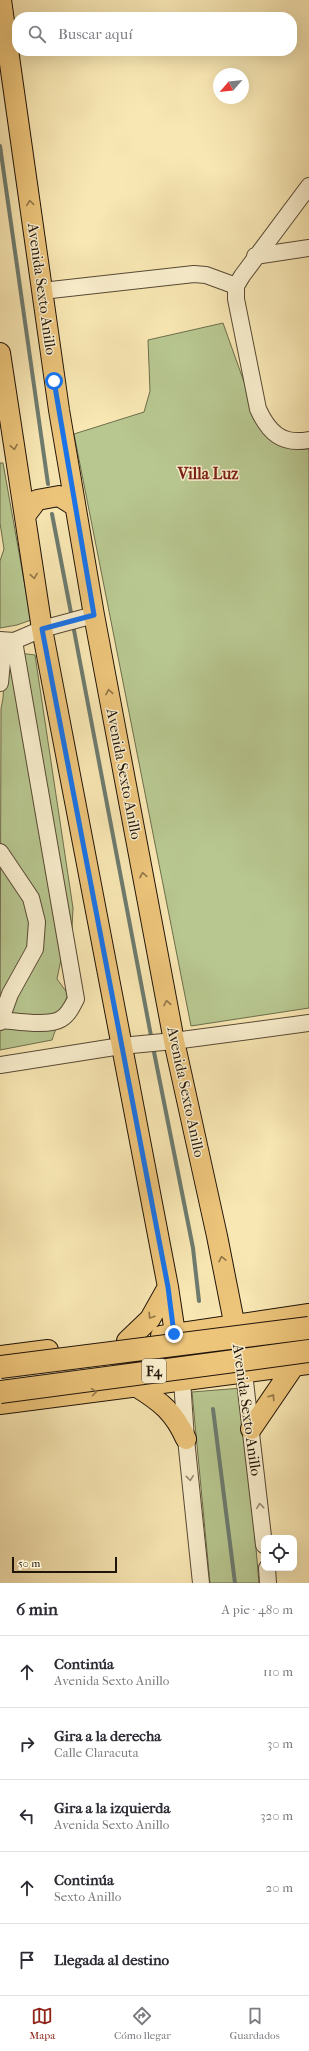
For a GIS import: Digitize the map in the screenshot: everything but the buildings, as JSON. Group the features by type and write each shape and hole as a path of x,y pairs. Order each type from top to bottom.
{"highway":[{"name":"F4","path":"0,1367 309,1328"},
{"name":"F4","path":"0,1392 309,1351"}],"main road":[{"name":"Avenida Sexto Anillo","path":"1,0 42,291 75,506 167,1042 227,1283 244,1373"},
{"path":"0,353 25,516 130,1045 182,1380"},
{"path":"19,475 36,487 56,484 69,468"},
{"path":"25,516 37,500 59,496 75,506"},
{"path":"227,1283 233,1298 246,1308 260,1314 283,1318"},
{"path":"127,1341 150,1319 168,1287"},
{"path":"0,1356 127,1341 309,1314"},
{"path":"283,1318 266,1332 263,1343 273,1359 301,1365"},
{"path":"127,1341 140,1345 150,1351 155,1360 153,1370 137,1387"},
{"path":"0,1404 301,1365"},
{"path":"252,1429 301,1365"},
{"path":"137,1387 168,1409 179,1423 186,1439"}],"street":[{"path":"309,186 255,256 236,286 236,299 258,409 261,416 273,432 283,439 297,442 309,440"},
{"path":"255,256 309,248"},
{"path":"42,291 194,274 206,275 236,286"},
{"path":"6,641 75,619 94,615"},
{"path":"0,683 6,641"},
{"path":"0,852 31,898 37,922 35,949 10,994 1,1021 47,1023 60,1020 69,1011 76,999 6,641"},
{"path":"0,1065 130,1045 167,1042 309,1023"},
{"name":"Avenida Sexto Anillo","path":"244,1373 252,1429 263,1535"},
{"path":"182,1380 186,1439 201,1583"},
{"path":"266,1571 268,1583"}],"green space":[{"path":"223,323 254,410 283,442 309,449 309,1008 191,1026 74,434 144,412 150,391 148,340"},
{"path":"0,463 3,463 31,620 17,625 0,628 0,561 4,549 0,523"},
{"path":"19,653 35,655 73,908 72,928 62,954 57,979 68,994 52,1040 0,1050 1,709 5,666"},
{"path":"242,1388 259,1583 210,1583 192,1392"}],"waterway":[{"path":"0,146 48,484"},
{"path":"52,514 72,618"},
{"path":"73,625 152,1041"},
{"path":"153,1047 193,1248 199,1301"},
{"path":"213,1409 235,1583"}],"district":[{"name":"Villa Luz","path":"208,473"}],"route":[{"path":"54,381 94,615 42,629 168,1287 174,1334"}]}
